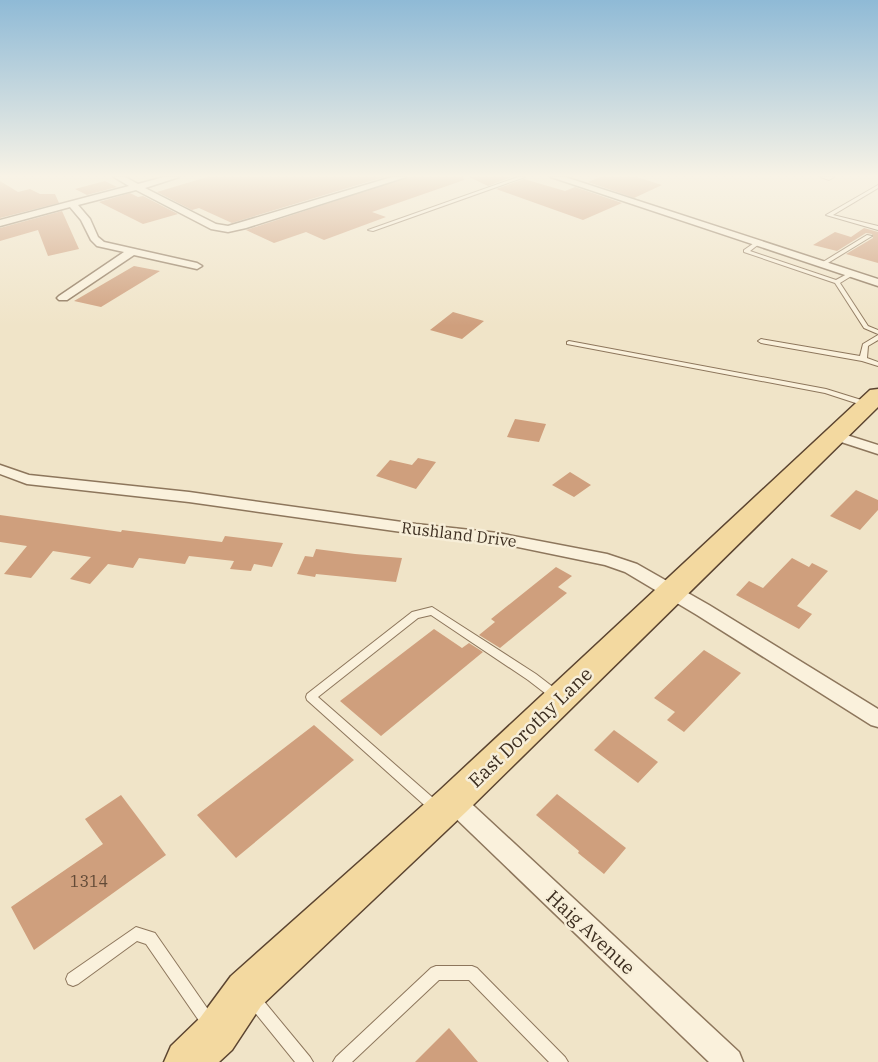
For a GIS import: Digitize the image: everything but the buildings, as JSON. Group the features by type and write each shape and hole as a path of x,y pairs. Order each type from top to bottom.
{"main road":[{"name":"East Dorothy Lane","path":"202,1048 246,991 447,806 873,400"}],"street":[{"path":"89,227 94,238 101,244 197,266"},
{"path":"213,227 239,227"},
{"path":"704,227 851,274 876,280"},
{"path":"63,298 131,252"},
{"path":"837,436 878,450"},
{"name":"Rushland Drive","path":"0,469 27,479 284,509 390,526 529,543 599,558 631,568 878,719"},
{"name":"Haig Avenue","path":"447,806 729,1062"}],"lane":[{"path":"371,230 381,227"},
{"path":"821,264 869,236"},
{"path":"757,244 746,251 836,282 866,327 878,332"},
{"path":"836,282 851,274"},
{"path":"863,359 865,345 878,337"},
{"path":"761,341 863,359 878,364"},
{"path":"569,343 873,400"},
{"path":"447,806 311,696 415,616 432,611 532,677 560,698"},
{"path":"73,979 136,934 150,938 202,1048"},
{"path":"341,1062 436,973 472,973 560,1062"},
{"path":"246,991 304,1062"}]}
